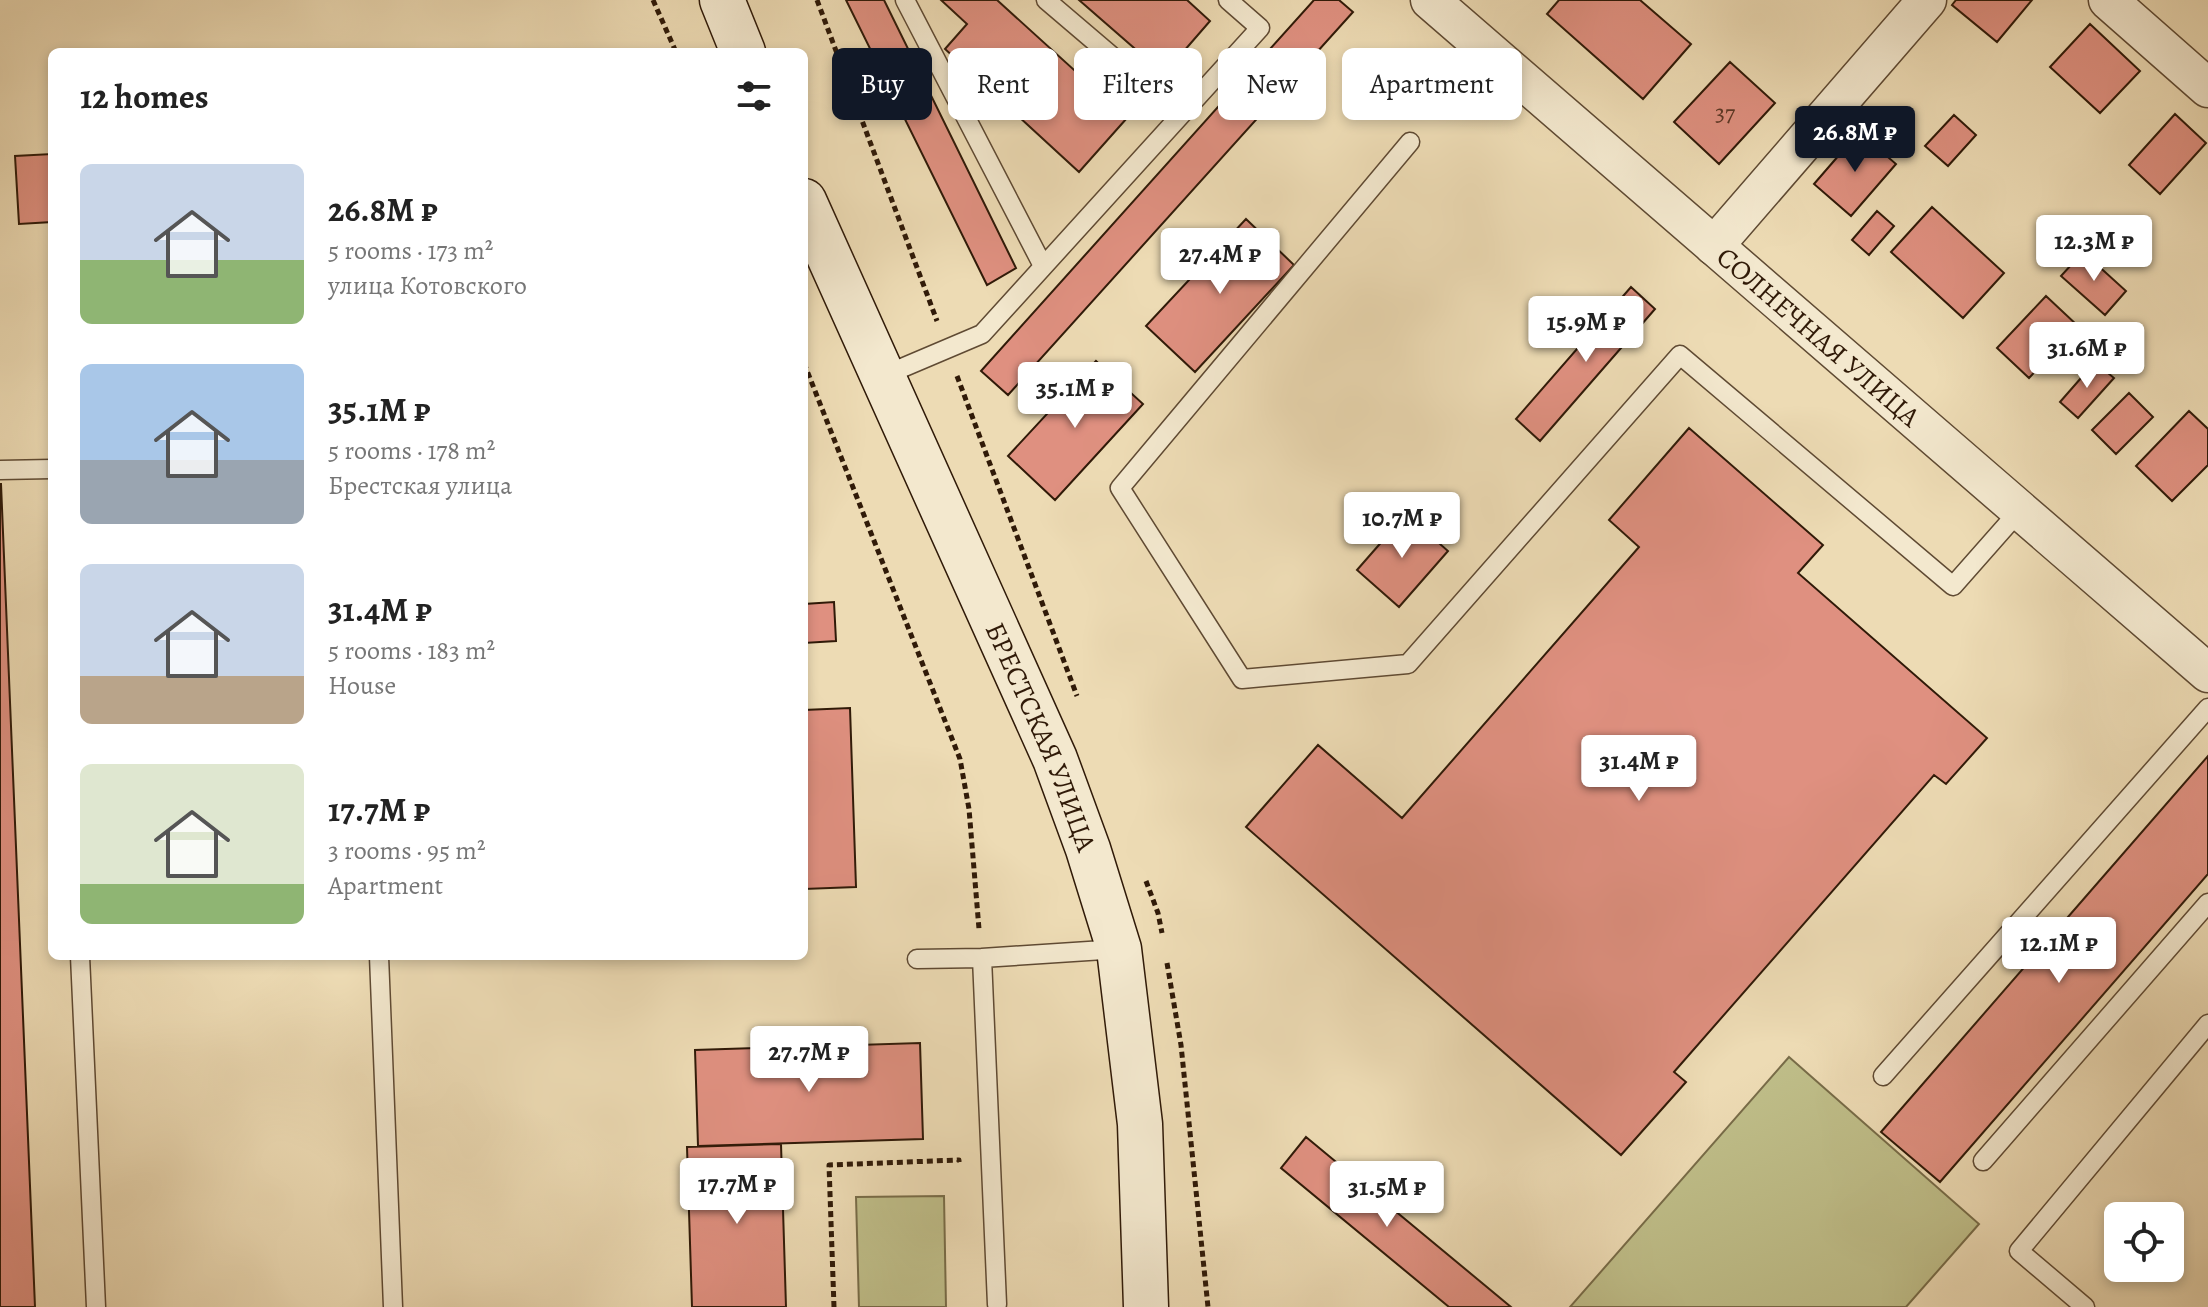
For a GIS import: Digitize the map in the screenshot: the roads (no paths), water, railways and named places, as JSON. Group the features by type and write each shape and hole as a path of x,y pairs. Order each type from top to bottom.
{"street":[{"path":"722,0 741,48"},
{"name":"СОЛНЕЧНАЯ УЛИЦА","path":"1430,0 2208,673"},
{"path":"1714,246 1927,0"},
{"path":"2108,0 2208,88"},
{"name":"БРЕСТСКАЯ УЛИЦА","path":"808,210 1055,759 1088,849 1119,949 1140,1124 1146,1307"}],"lane":[{"path":"905,0 1043,266"},
{"path":"1046,0 1102,48"},
{"path":"1202,92 1260,28 1228,0"},
{"path":"883,376 982,334 1176,120"},
{"path":"1410,142 1120,488 1242,679 1408,664 1680,355 1953,586 2020,510"},
{"path":"0,470 48,469"},
{"path":"1883,1076 2208,708"},
{"path":"1983,1161 2208,903"},
{"path":"917,959 1119,949"},
{"path":"982,958 997,1304"},
{"path":"80,960 96,1307"},
{"path":"379,960 393,1307"},
{"path":"2085,1307 2019,1251 2208,1024"}]}
